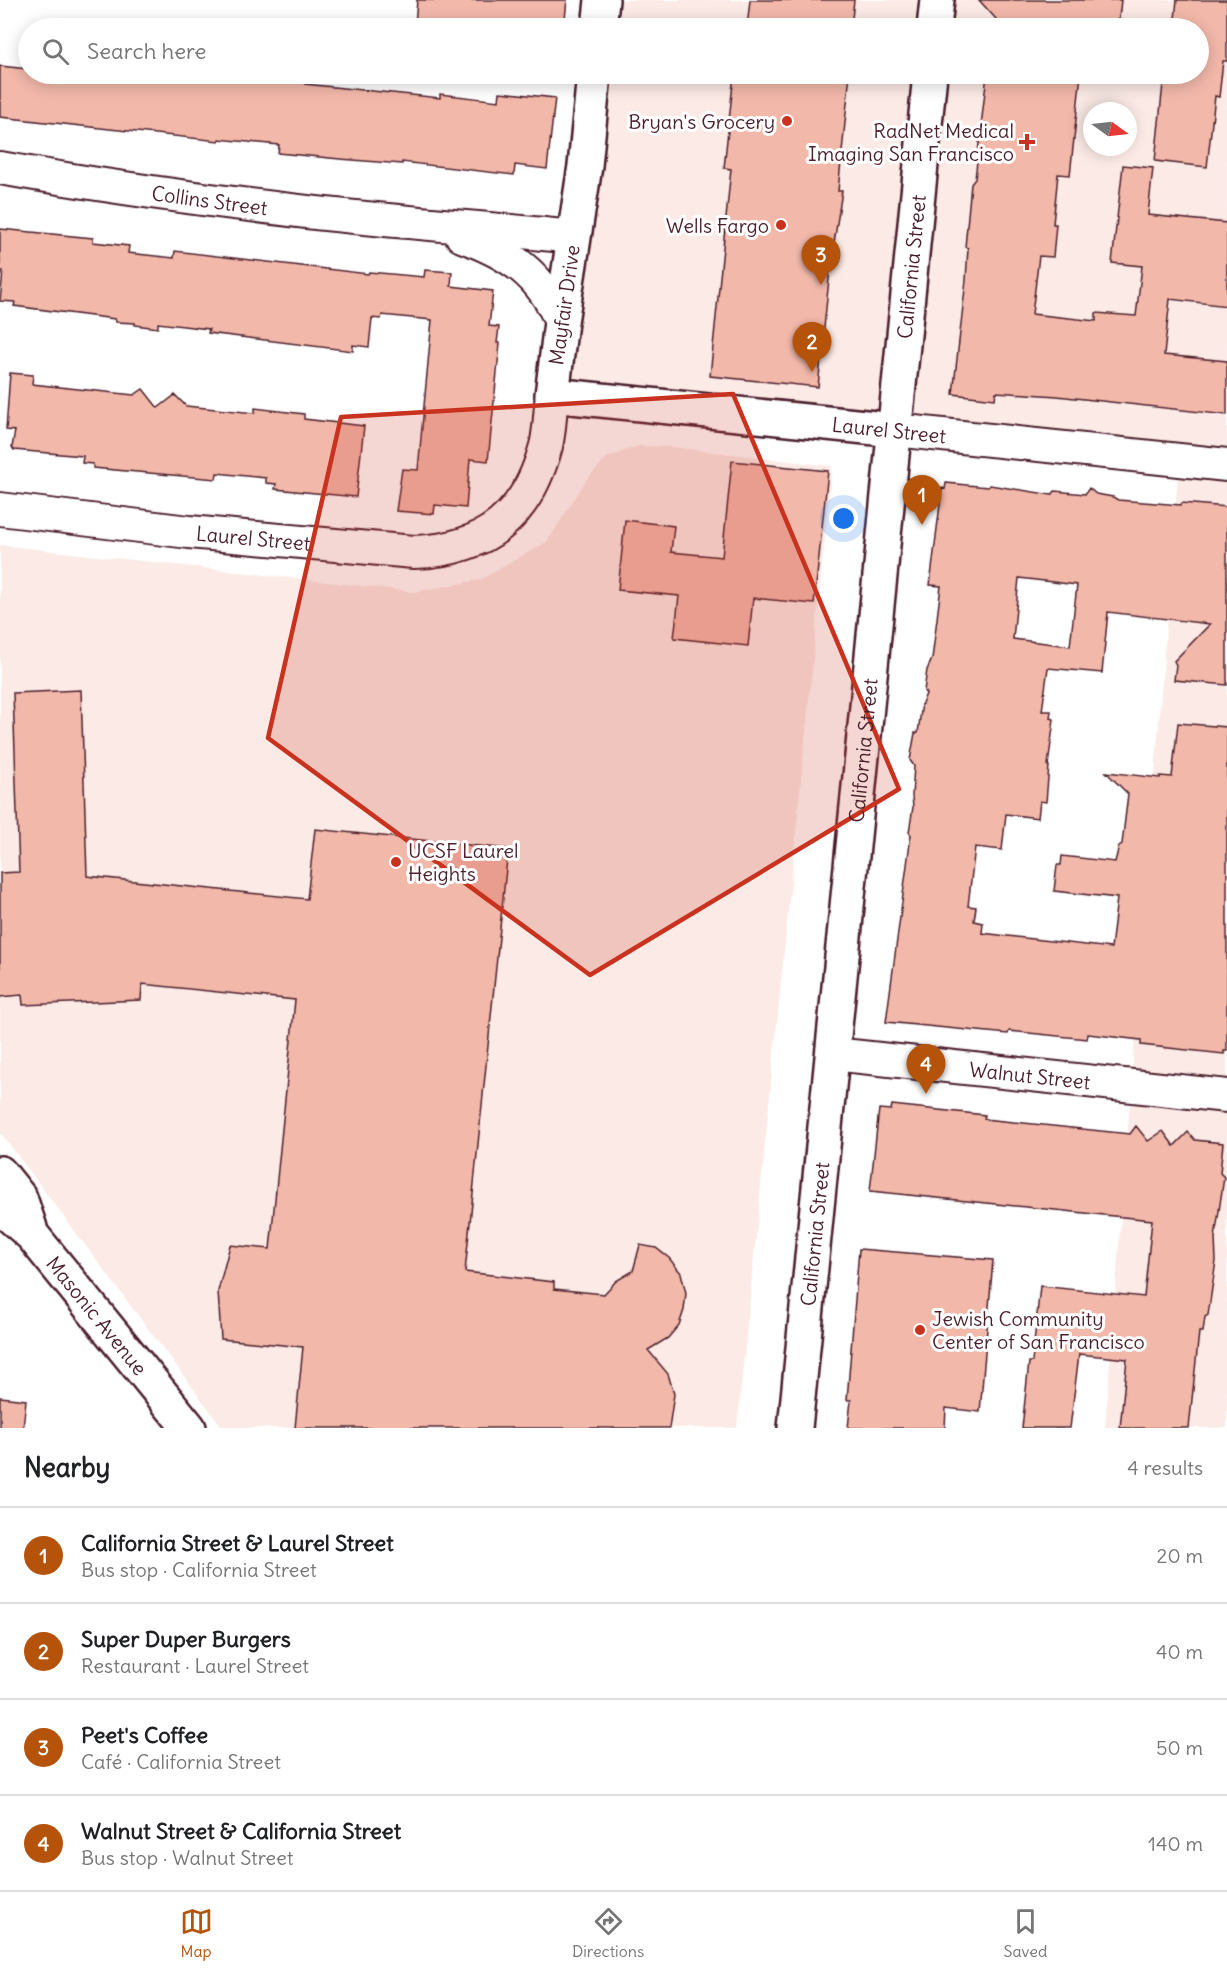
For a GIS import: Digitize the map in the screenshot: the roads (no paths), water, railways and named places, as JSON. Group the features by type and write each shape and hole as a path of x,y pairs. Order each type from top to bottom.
{"main road":[{"path":"600,18 602,0"},
{"path":"935,18 937,0"},
{"name":"Mayfair Drive","path":"552,395 585,166 593,84"},
{"name":"California Street","path":"795,1428 929,84"},
{"name":"Laurel Street","path":"552,395 895,430"},
{"path":"0,1173 20,1198 32,1235"},
{"name":"Masonic Avenue","path":"0,1207 32,1235 189,1428"}],"street":[{"name":"Collins Street","path":"0,168 194,198 418,223 574,237"},
{"name":"Collins Street","path":"418,223 476,241 510,258 524,268 547,292 561,322"},
{"name":"Mayfair Drive","path":"502,524 518,507 539,468 547,443 552,395"},
{"name":"Laurel Street","path":"895,430 1227,465"},
{"name":"Laurel Street","path":"0,509 179,531 414,552 440,551 464,545 502,524"},
{"name":"Walnut Street","path":"832,1054 1227,1096"}],"place":[{"name":"Bryan's Grocery","path":"787,121"},
{"name":"RadNet Medical Imaging San Francisco","path":"1027,142"},
{"name":"Wells Fargo","path":"781,225"},
{"name":"Peet's Coffee","path":"821,285"},
{"name":"Super Duper Burgers","path":"812,372"},
{"name":"California Street & Laurel Street","path":"922,525"},
{"name":"UCSF Laurel Heights","path":"396,862"},
{"name":"Walnut Street & California Street","path":"926,1094"},
{"name":"Jewish Community Center of San Francisco","path":"920,1330"}]}
